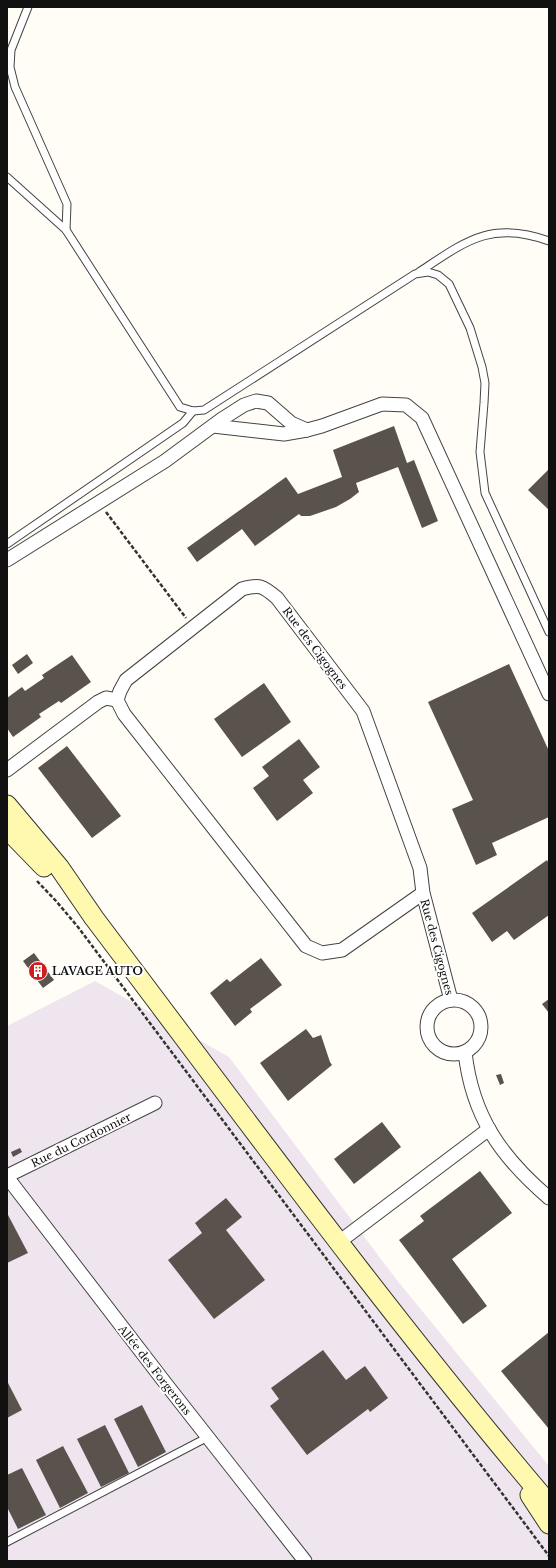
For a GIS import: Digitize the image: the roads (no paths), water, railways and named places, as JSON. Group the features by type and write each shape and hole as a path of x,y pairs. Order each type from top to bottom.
{"main road":[{"path":"7,805 59,867 94,918 339,1242 484,1428 549,1504"},
{"path":"7,829 94,918"},
{"path":"484,1428 549,1524"}],"street":[{"path":"7,560 164,461 244,405 256,401 268,403 291,423 307,430"},
{"path":"213,426 284,434 322,426 382,404 406,405 422,418 549,694"},
{"name":"Rue des Cigognes","path":"423,893 342,950 322,953 306,946 146,745 124,714 117,700 126,680 242,589 255,585 265,588 276,598 363,711 420,868 423,893 452,1000"},
{"path":"7,770 98,702 106,698 117,700"},
{"path":"452,1000 460,1001 469,1005 476,1011 480,1019 480,1035 476,1042 465,1052 456,1054 447,1053 435,1045 428,1034 427,1024 430,1016 435,1008 443,1003 452,1000"},
{"path":"465,1052 467,1067 483,1121 495,1141 511,1161 549,1198"},
{"name":"Rue du Cordonnier","path":"7,1177 155,1103"},
{"path":"339,1242 489,1129"},
{"name":"Allée des Forgerons","path":"7,1177 305,1561"}],"lane":[{"path":"28,7 11,50 10,67 15,87 67,204 66,230"},
{"path":"7,178 66,230 180,407 193,412 204,410 464,243 479,236 504,232 531,235 549,241"},
{"path":"415,274 428,272 438,275 449,284 470,328 482,367 485,383 480,452 485,493 549,632"},
{"path":"7,544 183,423 193,412"},
{"path":"7,1542 208,1437"}],"place":[{"name":"LAVAGE AUTO","path":"38,971"}]}
